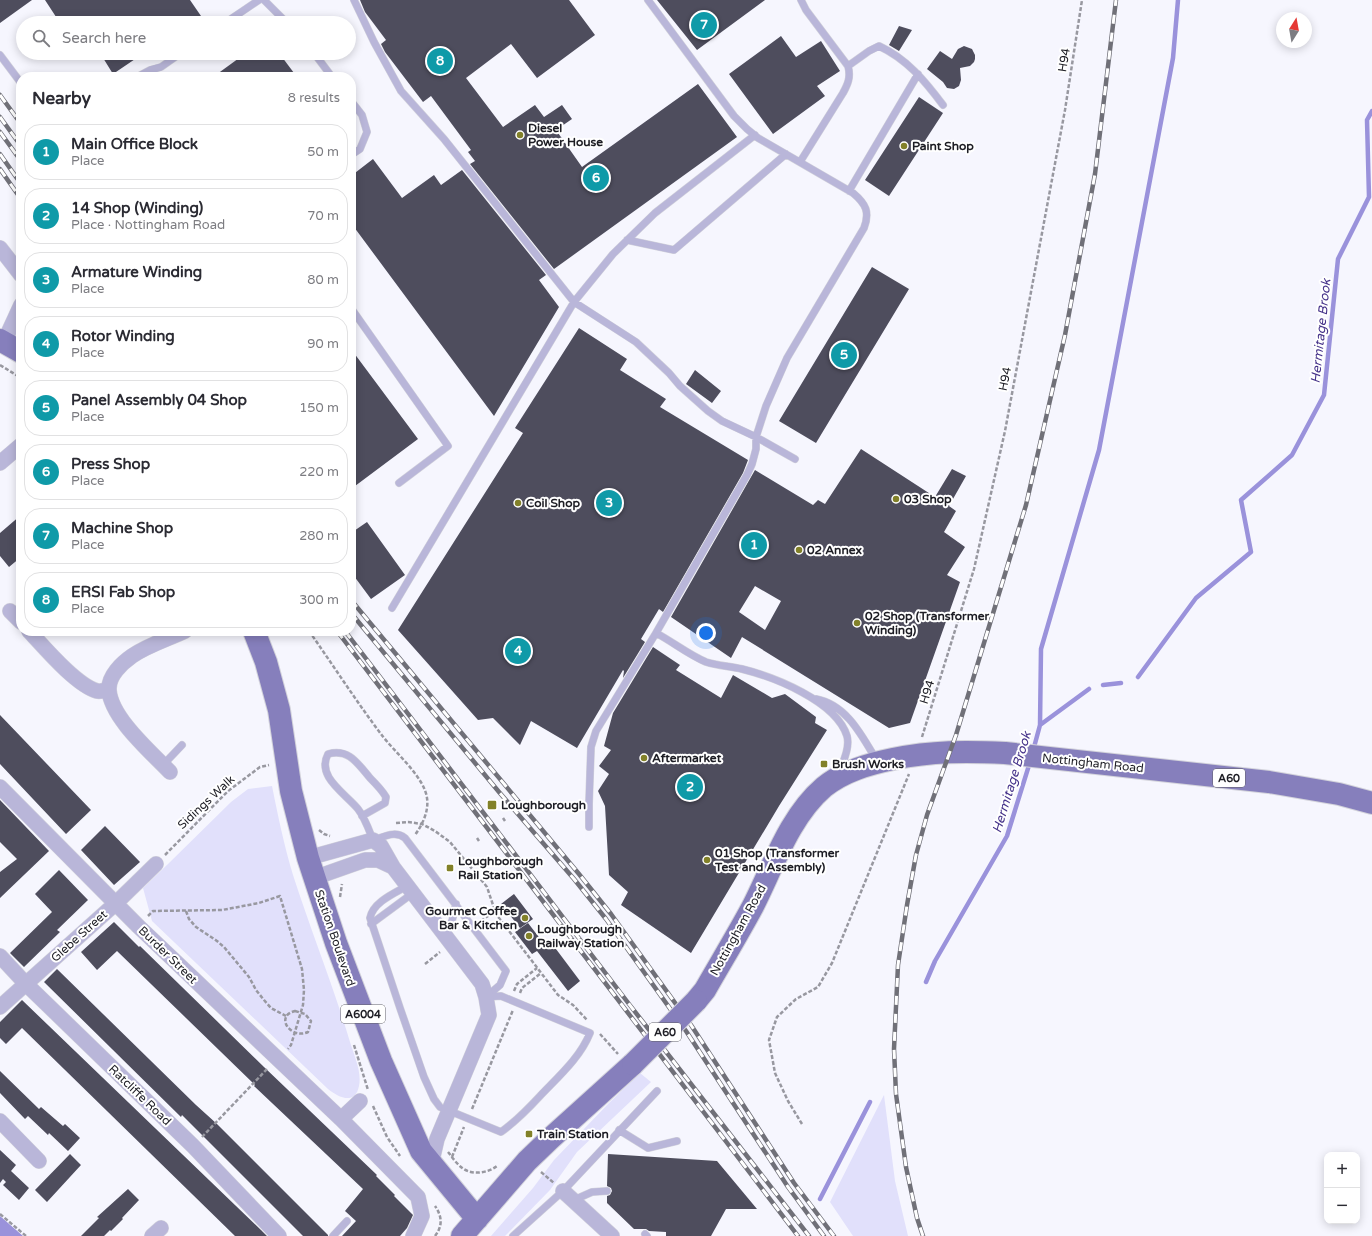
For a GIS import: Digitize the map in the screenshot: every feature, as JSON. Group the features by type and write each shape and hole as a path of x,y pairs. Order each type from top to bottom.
{"main road":[{"name":"Station Boulevard","path":"256,636 266,662 278,710 291,791 311,868 336,943 381,1061 421,1152 439,1158 477,1219"},
{"name":"Nottingham Road","path":"462,1236 527,1161 634,1064 696,1001 705,990 753,906 784,841 800,815 814,797 831,782 845,774 862,766 917,754 967,751 1005,753 1269,782 1340,794 1372,803"}],"street":[{"path":"0,248 16,269"},
{"path":"8,345 16,320"},
{"path":"0,463 16,449"},
{"path":"10,611 16,617"},
{"path":"38,636 57,662 84,685 98,692 109,689"},
{"path":"153,638 118,668 112,678 109,689 113,704 127,727 167,768"},
{"name":"Burder Street","path":"0,787 115,904 340,1119 418,1197 432,1216"},
{"path":"311,868 371,836 381,846 393,867 482,984 489,1015 437,1139 439,1158"},
{"path":"311,868 365,860 378,860 393,867"},
{"name":"Glebe Street","path":"0,1008 115,904 156,864"},
{"name":"Ratcliffe Road","path":"0,956 26,984 193,1146 279,1236"},
{"path":"340,1119 360,1101"},
{"path":"0,1121 39,1161"},
{"path":"564,1192 606,1234"},
{"path":"413,1236 432,1216"}],"lane":[{"path":"235,16 259,0"},
{"path":"264,0 279,16"},
{"path":"354,0 374,42 401,91 444,139 574,302 636,342 669,373 680,386 708,411 722,421 756,437 795,459"},
{"path":"589,827 591,747 596,731 656,633 747,475 756,449 756,437 766,406 787,358 864,228 867,214 865,206 861,200 849,191 755,135 734,116 648,0"},
{"path":"800,162 843,93 848,83 850,74 848,66 806,10 801,0"},
{"path":"848,66 869,50 879,46 899,58 918,74 943,105"},
{"path":"0,55 16,76"},
{"path":"146,72 161,67 171,60"},
{"path":"319,60 328,72"},
{"path":"849,191 918,74"},
{"path":"356,107 362,115 367,132 360,148 356,151"},
{"path":"392,608 574,302 613,254 655,213 755,135"},
{"path":"627,240 674,250 786,154"},
{"path":"356,315 448,446 399,483"},
{"path":"656,633 706,662 718,666 742,669 786,683 814,699 830,712 841,725 847,736 847,748 844,761 831,782"},
{"path":"814,699 825,701 833,705 854,723 878,762"},
{"path":"167,768 182,745"},
{"path":"362,816 385,803 386,797 354,758 344,753 335,752 328,754 324,761 325,770 329,778 359,810 371,836 402,835 506,971 500,985 486,997"},
{"path":"410,889 392,894 374,908 370,918 424,1076 438,1104 467,1119 501,1132 527,1110 569,1066 587,1040 590,1033 501,996 486,997"},
{"path":"371,924 410,889"},
{"path":"444,933 452,921 456,904"},
{"path":"513,1236 564,1192 619,1130 657,1091"},
{"path":"619,1130 648,1148 677,1141"},
{"path":"564,1192 607,1191"},
{"path":"333,1236 347,1221"}],"path":[{"name":"H94","path":"802,1124 788,1101 775,1073 769,1040 777,1017 796,999 818,987 832,963 917,754 974,569 1005,430 1065,110 1082,0"},
{"path":"0,365 16,375"},
{"path":"312,636 382,736 423,785 427,799 424,819 410,845"},
{"name":"Sidings Walk","path":"156,864 228,791 260,767 274,763"},
{"path":"371,836 399,822 422,824 436,831 450,842 487,887 496,914 537,968 558,995 573,1005 588,1021"},
{"path":"138,926 153,911 222,910 259,903 280,896 302,969 304,990 303,1005 291,1045 193,1146"},
{"path":"186,911 191,923 224,947 249,977 256,990 271,1008 286,1016"},
{"path":"452,1157 522,988 541,973"},
{"path":"290,1012 300,1012 311,1021 311,1026 308,1032 303,1034 295,1033 286,1024 285,1020 286,1016 290,1012"},
{"path":"598,1032 613,1048"},
{"path":"439,1158 452,1157"},
{"path":"452,1157 462,1168 471,1172 479,1173 488,1171 500,1164"},
{"path":"544,1174 564,1192"},
{"path":"0,1214 26,1236"},
{"path":"432,1216 441,1220 441,1226 435,1236"}],"shaded area":[{"path":"272,786 293,875 357,1064 360,1081 359,1086 354,1096 350,1098 336,1095 328,1089 152,921 143,888 231,802 248,789"},
{"path":"640,1073 651,1082 577,1152 550,1190 505,1236 491,1236 533,1188 554,1160"},
{"path":"884,1095 895,1181 908,1236 853,1236 830,1202"},
{"path":"0,1216 23,1236 0,1236"}],"building":[{"path":"0,0 32,0 0,23"},
{"path":"45,0 190,0 201,16 55,16"},
{"path":"360,0 569,0 595,35 537,78 511,44 466,78 503,127 535,105 544,117 562,105 572,119 556,130 582,167 698,84 737,137 554,269 470,164 475,161 468,152 471,150 431,96 423,102 385,52 381,44 386,40 365,12"},
{"path":"657,0 765,0 697,50"},
{"path":"899,26 912,30 899,51 889,45"},
{"path":"781,36 796,57 821,41 840,71 817,86 825,96 773,134 729,74"},
{"path":"964,46 972,49 975,55 974,62 970,66 960,68 961,80 959,86 954,89 947,88 943,82 927,69 940,51 952,59 958,49"},
{"path":"104,60 134,60 116,72 112,72"},
{"path":"236,60 284,60 293,72 220,72"},
{"name":"Paint Shop","path":"919,97 943,113 889,196 865,180"},
{"path":"373,159 402,198 434,175 441,185 462,170 546,275 539,280 559,307 494,416 356,230 356,172"},
{"path":"872,267 909,289 816,443 779,421"},
{"path":"579,328 627,359 620,370 666,399 660,407 748,460 743,473 663,612 659,609 641,639 645,642 623,678 623,670 577,748 531,721 520,745 493,718 478,720 398,630 523,433 515,428"},
{"path":"356,356 418,439 356,485"},
{"path":"695,370 721,391 712,403 686,384"},
{"path":"861,449 935,497 952,469 966,476 949,506 956,511 944,532 965,547 947,575 960,582 910,723 889,728 742,637 731,658 671,617 755,470 813,505 818,500 825,504","holes":["755,586 781,601 765,630 739,612"]},
{"path":"16,519 16,561 9,567 0,556 0,533"},
{"path":"367,522 405,575 371,599 356,579 356,530"},
{"path":"653,647 680,665 676,670 721,698 733,675 772,698 785,694 816,717 815,723 827,730 779,806 691,953 621,905 628,892 609,875 605,806 598,791 609,774 599,766 611,750 604,746 613,713"},
{"path":"0,715 91,810 66,834 0,764"},
{"path":"0,800 49,851 0,898 0,872 17,859 0,842"},
{"path":"105,826 140,862 114,885 81,850"},
{"path":"59,870 88,900 57,930 60,932 24,967 10,953 52,912 35,894"},
{"path":"514,894 533,919 520,928 501,904"},
{"path":"114,922 377,1175 376,1176 395,1195 394,1196 413,1215 407,1228 400,1236 342,1236 356,1221 345,1211 363,1189 254,1086 255,1085 117,951 97,970 81,952"},
{"name":"Loughborough Railway Station","path":"528,923 545,945 550,941 580,981 568,991 537,951 532,954 515,932"},
{"path":"57,969 217,1124 328,1236 303,1236 182,1115 181,1117 44,982"},
{"path":"22,1000 267,1236 235,1236 22,1028 6,1044 0,1038 0,1022"},
{"path":"0,1071 39,1109 41,1107 63,1126 65,1124 80,1138 68,1151 28,1116 25,1119 0,1093"},
{"path":"0,1150 16,1165 11,1171 29,1188 19,1200 3,1185 6,1182 3,1179 0,1183"},
{"path":"70,1154 81,1165 47,1202 35,1190"},
{"path":"608,1154 717,1161 757,1209 726,1209 711,1236 666,1236 666,1232 634,1229 607,1203 607,1196 610,1195 612,1191 611,1188 607,1186"},
{"path":"128,1189 139,1200 111,1231 110,1230 104,1236 81,1236 99,1218 97,1217"}],"waterway":[{"path":"1040,725 1041,649 1099,450 1173,58 1178,0"},
{"name":"Hermitage Brook","path":"1138,677 1196,598 1251,552 1241,500 1292,455 1324,395 1338,259 1369,197 1367,120 1372,111"},
{"name":"Hermitage Brook","path":"1103,685 1121,683"},
{"name":"Hermitage Brook","path":"1033,751 1040,725 1089,689"},
{"name":"Hermitage Brook","path":"926,982 935,961 1007,836 1030,762"},
{"name":"Hermitage Brook","path":"820,1199 870,1102"}],"railway":[{"path":"923,1236 917,1218 906,1167 896,1094 894,1049 898,965 907,905 916,855 927,815 956,735 1026,505 1065,335 1095,174 1116,0"},
{"path":"0,95 16,117"},
{"path":"0,117 16,139"},
{"path":"0,132 16,154"},
{"path":"0,154 16,177"},
{"path":"0,169 16,192"},
{"path":"356,606 611,914 691,1025 794,1183 834,1236"},
{"path":"356,619 606,919 686,1031 788,1187 824,1236"},
{"path":"341,636 798,1236"},
{"path":"349,636 629,1004 809,1236"}],"place":[{"name":"Machine Shop","path":"704,25"},
{"name":"ERSI Fab Shop","path":"440,61"},
{"name":"Diesel Power House","path":"520,135"},
{"name":"Paint Shop","path":"904,146"},
{"name":"Press Shop","path":"596,178"},
{"name":"Panel Assembly 04 Shop","path":"844,355"},
{"name":"03 Shop","path":"896,499"},
{"name":"Coil Shop","path":"518,503"},
{"name":"Armature Winding","path":"609,503"},
{"name":"Main Office Block","path":"754,545"},
{"name":"02 Annex","path":"799,550"},
{"name":"02 Shop (Transformer Winding)","path":"857,623"},
{"name":"Rotor Winding","path":"518,651"},
{"name":"Aftermarket","path":"644,758"},
{"name":"Brush Works","path":"824,764"},
{"name":"14 Shop (Winding)","path":"690,787"},
{"name":"Loughborough","path":"492,805"},
{"name":"01 Shop (Transformer Test and Assembly)","path":"707,860"},
{"name":"Loughborough Rail Station","path":"450,868"},
{"name":"Gourmet Coffee Bar & Kitchen","path":"525,918"},
{"name":"Loughborough Railway Station","path":"529,936"},
{"name":"Train Station","path":"529,1134"}]}
